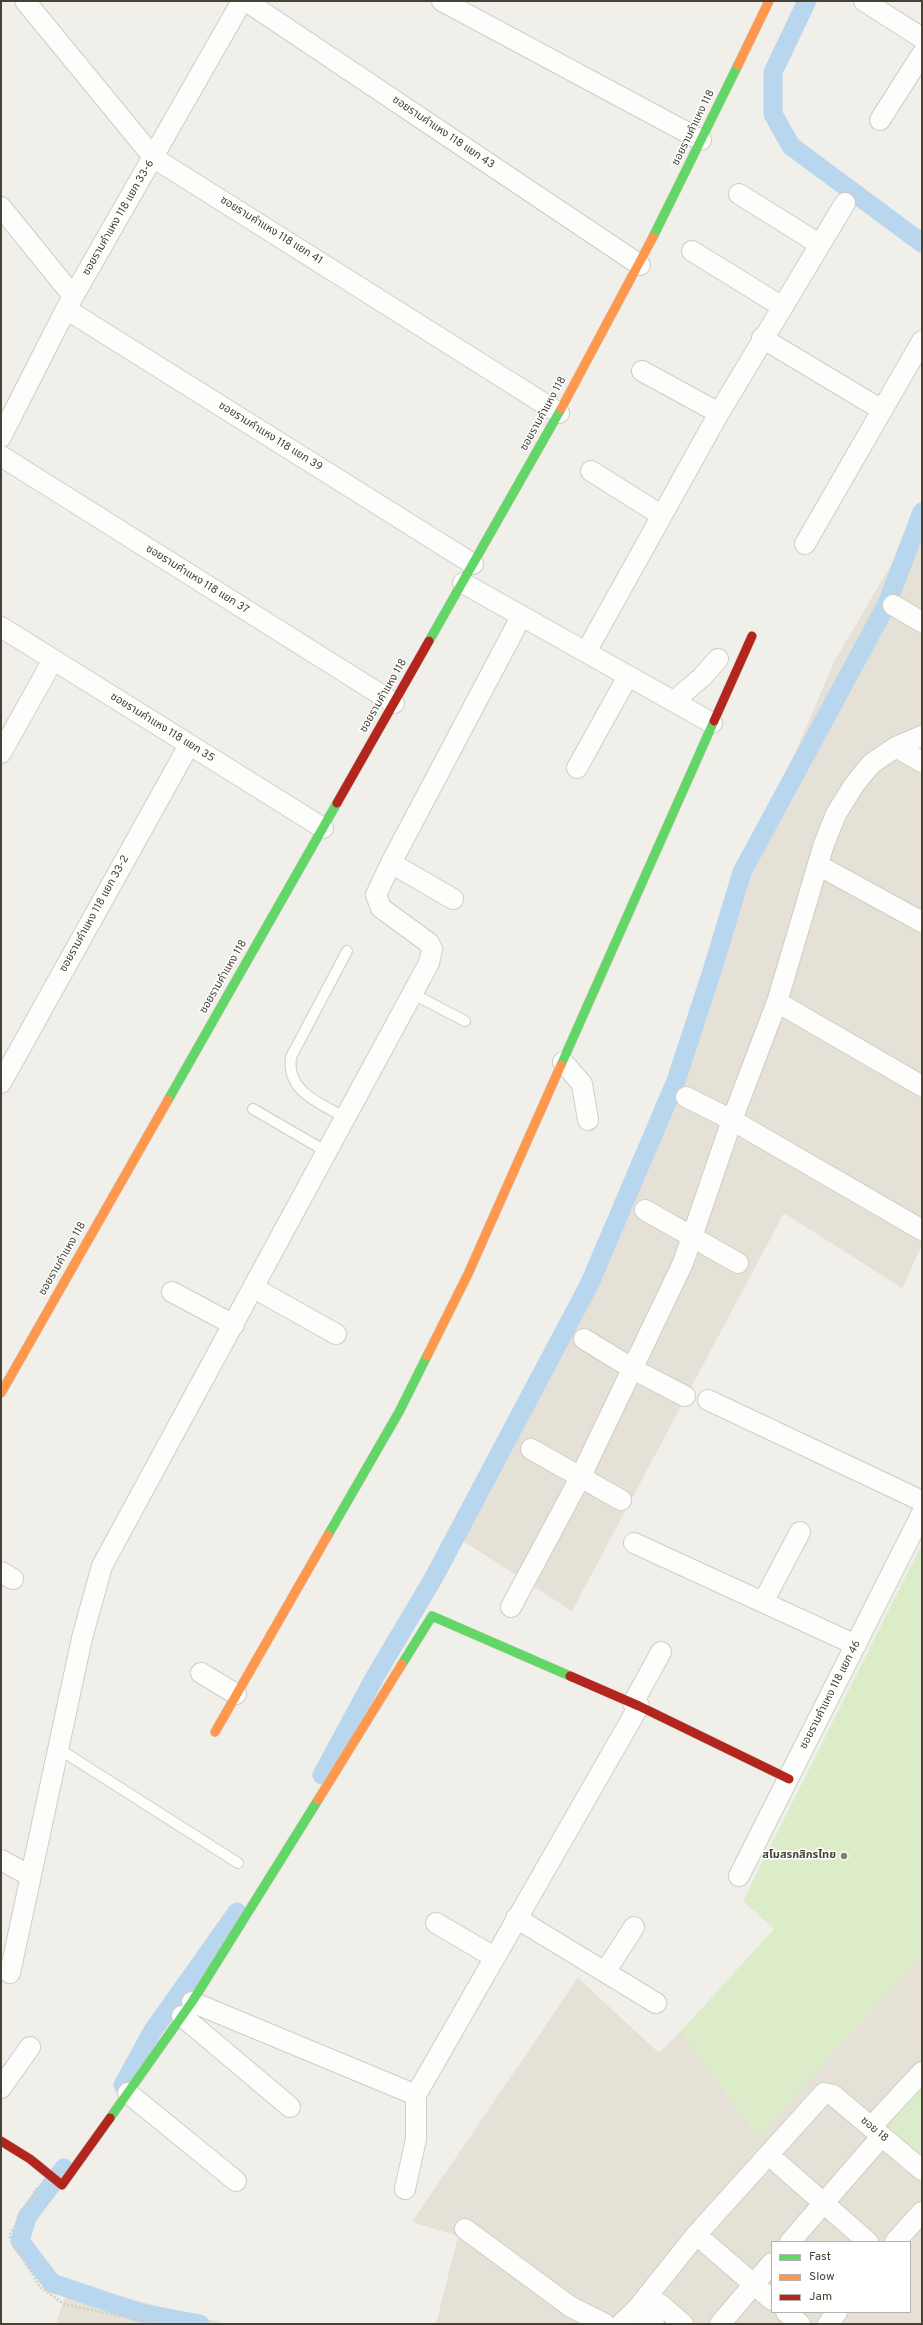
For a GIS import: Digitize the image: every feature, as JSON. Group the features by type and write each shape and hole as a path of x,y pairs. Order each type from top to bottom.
{"street":[{"name":"ซอยรามคำแหง 118 แยก 41","path":"25,1 154,158 559,413"},
{"name":"ซอยรามคำแหง 118 แยก 33-6","path":"1,437 70,303 154,158 242,1"},
{"name":"ซอยรามคำแหง 118 แยก 43","path":"246,1 640,264"},
{"path":"442,1 701,140"},
{"name":"ซอยรามคำแหง 118","path":"1,1392 559,413 640,264 769,1"},
{"path":"864,1 922,38"},
{"path":"880,120 922,54"},
{"path":"739,194 819,244"},
{"path":"586,652 762,338 845,203"},
{"name":"ซอยรามคำแหง 118 แยก 39","path":"1,207 70,303 473,564"},
{"path":"692,251 781,306"},
{"path":"762,338 882,410"},
{"path":"804,544 922,340"},
{"path":"642,371 719,413"},
{"name":"ซอยรามคำแหง 118 แยก 37","path":"1,456 394,703"},
{"path":"590,471 661,516"},
{"path":"463,583 521,617 712,723"},
{"path":"893,605 922,622"},
{"path":"10,1973 82,1638 102,1566 328,1152 429,963 432,949 429,943 381,908 376,895 391,863 521,617"},
{"name":"ซอยรามคำแหง 118 แยก 35","path":"1,627 322,828"},
{"path":"215,1732 399,1412 468,1274 752,636"},
{"path":"674,701 702,677 718,659"},
{"path":"1,753 53,660"},
{"path":"577,768 628,676"},
{"path":"511,1607 580,1478 683,1263 732,1120 778,1002 818,865 836,814 854,785 872,764 896,747 922,736"},
{"name":"ซอยรามคำแหง 118 แยก 33-2","path":"1,1083 189,745"},
{"path":"896,747 922,762"},
{"path":"391,863 454,899"},
{"path":"818,865 922,922"},
{"path":"778,1002 922,1086"},
{"path":"563,1062 582,1084 588,1120"},
{"path":"686,1097 732,1120 922,1230"},
{"path":"645,1210 738,1263"},
{"path":"254,1288 336,1334"},
{"path":"172,1292 234,1325"},
{"path":"584,1339 633,1369 685,1396"},
{"path":"708,1400 922,1501"},
{"path":"531,1449 621,1500"},
{"name":"ซอยรามคำแหง 118 แยก 46","path":"739,1876 922,1513"},
{"path":"763,1602 800,1532"},
{"path":"634,1543 856,1645"},
{"path":"1,2141 46,2171 62,2185 187,2009 432,1616 636,1705 789,1779"},
{"path":"405,2189 416,2139 416,2095 636,1705 661,1652"},
{"path":"201,1673 236,1694"},
{"path":"1,1860 30,1876"},
{"path":"516,1918 656,2003"},
{"path":"436,1923 494,1957"},
{"path":"605,1972 634,1927"},
{"path":"187,2009 416,2095"},
{"path":"187,2009 290,2107"},
{"path":"1,2088 30,2047"},
{"path":"791,2241 824,2203 922,2072"},
{"path":"128,2092 236,2181"},
{"name":"ซอย 18","path":"637,2309 696,2234 824,2093 833,2095 922,2170"},
{"path":"779,2164 867,2241"},
{"path":"896,2241 922,2212"},
{"path":"464,2229 572,2307 605,2324"},
{"path":"707,2244 771,2299"},
{"path":"720,2324 771,2264"},
{"path":"660,2304 683,2324"},
{"path":"621,2324 637,2309 654,2324"},
{"path":"787,2313 800,2324"},
{"path":"828,2324 836,2313"}],"lane":[{"path":"346,1118 299,1089 290,1066 291,1057 347,951"},
{"path":"413,994 466,1021"},
{"path":"253,1109 328,1152"},
{"path":"59,1748 238,1863"}],"path":[{"path":"46,2171 9,2236 40,2287 64,2304 159,2324"}],"shaded area":[{"path":"922,512 922,1245 902,1288 784,1213 572,1611 457,1537 553,1352 661,1124 748,862 834,662"},
{"path":"922,1955 922,2324 436,2324 458,2236 412,2222 578,1978 659,2053 681,2031 758,2136"},
{"path":"70,2283 227,2324 56,2324"}],"green space":[{"name":"สโมสรกสิกรไทย","path":"922,1544 922,1955 758,2136 681,2031 774,1929 743,1901"},
{"path":"922,2083 922,2161 892,2133 892,2119"}],"waterway":[{"path":"807,1 773,72 773,114 791,146 922,243"},
{"path":"322,1775 376,1675 433,1579 589,1285 676,1081 712,971 742,872 887,604 922,512"},
{"path":"123,2085 152,2032 237,1912"},
{"path":"64,2168 27,2217 20,2241 52,2283 141,2313 200,2324"}],"traffic: fast":[{"path":"653,237 738,65"},
{"path":"429,641 561,409"},
{"path":"561,1065 714,721"},
{"path":"168,1100 337,803"},
{"path":"328,1535 399,1412 427,1356"},
{"path":"402,1664 432,1616 570,1676"},
{"path":"110,2118 192,2002 318,1800"}],"traffic: slow":[{"path":"738,65 769,1"},
{"path":"561,409 653,237"},
{"path":"427,1356 468,1274 561,1065"},
{"path":"1,1393 168,1100"},
{"path":"215,1732 328,1535"},
{"path":"318,1800 402,1664"}],"traffic: jam":[{"path":"714,721 752,636"},
{"path":"337,803 429,641"},
{"path":"570,1676 639,1706 789,1779"},
{"path":"1,2141 30,2159 62,2185 110,2118"}],"place":[{"name":"สโมสรกสิกรไทย","path":"844,1856"}]}
